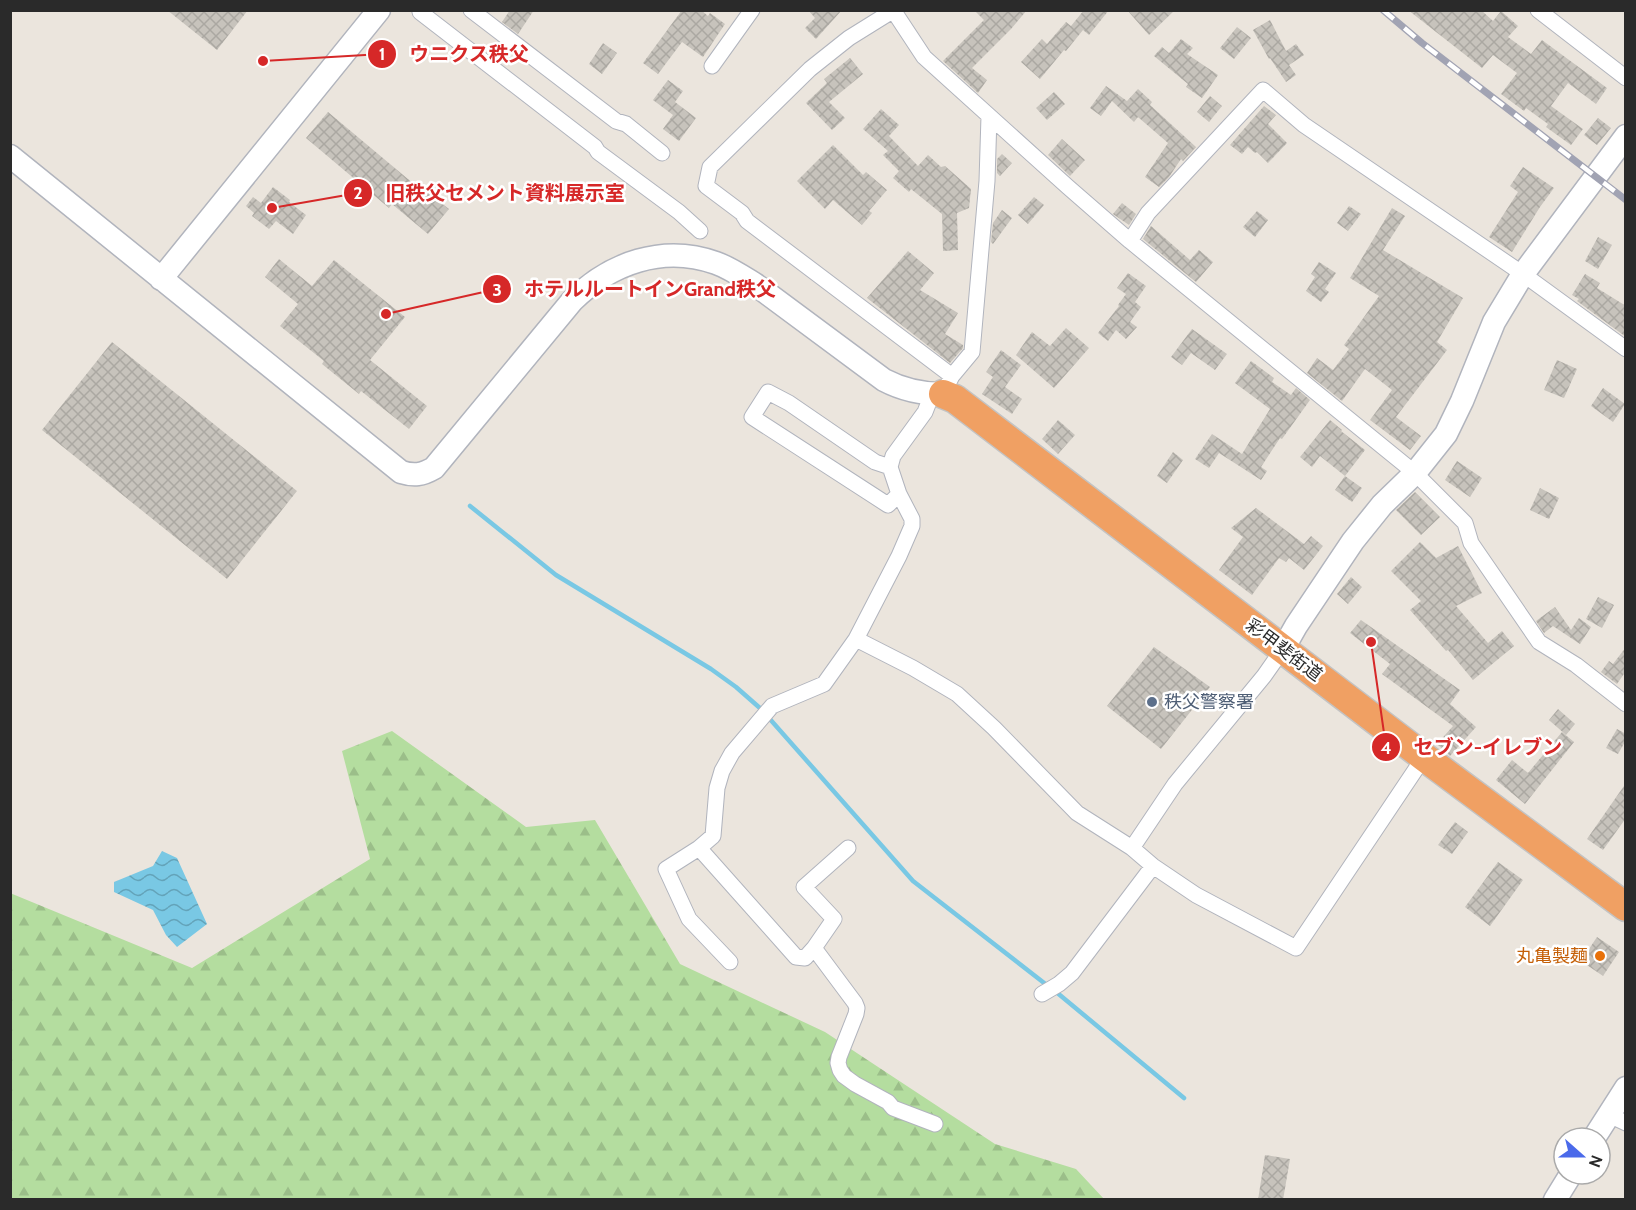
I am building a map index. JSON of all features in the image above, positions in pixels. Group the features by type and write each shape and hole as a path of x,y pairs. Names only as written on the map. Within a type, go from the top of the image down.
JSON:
{"highway":[{"name":"彩甲斐街道","path":"942,388 1424,757 1626,907"}],"street":[{"path":"161,279 379,10"},
{"path":"471,10 616,121 626,124 662,153"},
{"path":"712,66 752,10"},
{"path":"1538,10 1626,78"},
{"path":"942,388 747,221 742,213 706,186 710,167 810,69 849,38 893,11 924,57 1130,241 1415,473 1465,523 1471,543 1539,642 1576,665 1626,704"},
{"path":"420,12 595,147 606,158 679,212 700,231"},
{"path":"1130,241 1148,213 1263,90 1304,125 1523,274 1626,349"},
{"path":"730,962 689,919 666,869 699,848 712,836 717,788 722,771 732,753 772,706 824,684 856,639 912,526 910,513 899,494 890,467 893,456 942,388 972,352 987,181 989,116"},
{"path":"1132,848 1175,784 1264,676 1353,541 1382,505 1415,473 1446,434 1494,322 1523,274 1626,136"},
{"path":"10,156 401,472 411,475 424,474 434,468 587,286 629,264 651,257 674,255 716,263 756,285 884,380 905,389 942,388"},
{"path":"890,467 875,462 789,403 768,392 752,417 888,505 899,494"},
{"path":"856,639 957,694 994,728 1077,813 1132,848 1153,866 1196,895 1296,948 1424,757"},
{"path":"699,848 796,957 805,958 834,919 804,887 848,848"},
{"path":"1042,994 1072,973 1153,866"},
{"path":"814,948 857,1008 839,1057 840,1070 844,1076 888,1102 893,1108 935,1124"},
{"path":"1617,1119 1626,1088"},
{"path":"1555,1200 1564,1186"}],"green space":[{"path":"392,731 526,827 595,820 680,964 825,1032 995,1144 1076,1169 1104,1199 11,1199 10,893 192,968 370,859 342,751"}],"water":[{"path":"162,851 177,858 207,924 177,947 166,935 153,910 114,892 114,882 153,866"}],"building":[{"path":"167,10 248,10 217,50"},
{"path":"510,10 534,10 518,34 502,22"},
{"path":"682,10 701,10 708,16 710,13 725,24 703,57 682,42 658,74 643,63"},
{"path":"808,10 842,10 816,39 805,28 815,18"},
{"path":"974,10 1027,10 972,68 987,80 978,93 943,61 984,20"},
{"path":"1084,10 1109,10 1089,35 1083,30 1040,79 1021,62 1042,39 1047,44 1066,22 1071,26"},
{"path":"1127,10 1175,10 1149,35"},
{"path":"1408,10 1481,10 1493,21 1501,11 1518,26 1508,37 1531,54 1542,40 1607,88 1596,104 1568,83 1551,106 1583,129 1571,145 1546,127 1548,124 1526,108 1524,111 1501,94 1517,73 1493,55 1482,68"},
{"path":"1270,20 1286,51 1296,44 1304,55 1289,65 1296,75 1286,82 1269,59 1253,30"},
{"path":"1237,27 1251,38 1234,59 1220,48"},
{"path":"1181,39 1193,48 1187,54 1218,75 1202,98 1186,87 1188,84 1154,56 1162,47 1169,53"},
{"path":"603,43 617,53 602,74 589,64"},
{"path":"850,58 863,74 829,102 845,118 832,130 806,103 827,83 824,79"},
{"path":"668,80 683,91 675,102 696,118 679,141 663,129 673,115 653,100"},
{"path":"1106,86 1127,101 1138,89 1152,102 1150,105 1196,147 1183,161 1181,159 1159,187 1145,177 1168,143 1138,117 1134,122 1112,101 1101,116 1090,108"},
{"path":"1054,92 1065,104 1047,120 1036,108"},
{"path":"1210,96 1222,106 1209,122 1197,112"},
{"path":"1264,106 1276,115 1268,124 1287,143 1268,163 1248,147 1242,154 1230,145"},
{"path":"881,109 899,125 889,136 918,166 928,155 941,167 945,166 971,189 969,208 957,213 958,250 943,251 942,214 911,189 909,192 893,178 899,171 883,155 888,151 863,129"},
{"path":"328,112 421,190 422,188 449,209 428,234 392,204 389,208 306,138"},
{"path":"1598,118 1611,128 1597,145 1584,135"},
{"path":"1062,139 1085,160 1070,176 1048,155"},
{"path":"833,145 863,175 866,172 887,190 869,211 872,213 862,225 833,200 825,209 797,181"},
{"path":"1002,154 1012,163 1000,176 997,173 997,159"},
{"path":"1523,167 1554,188 1512,252 1489,237 1518,192 1510,186"},
{"path":"273,187 306,215 293,234 276,221 269,229 252,216 254,213 246,206 253,197 261,203"},
{"path":"1034,197 1044,205 1028,224 1018,215"},
{"path":"1122,203 1136,214 1129,225 1113,214"},
{"path":"1349,206 1361,214 1348,231 1337,223"},
{"path":"1392,208 1405,216 1383,250 1463,298 1437,342 1447,350 1396,417 1421,436 1410,450 1370,420 1392,390 1365,369 1342,401 1307,373 1317,358 1333,370 1349,349 1344,345 1379,296 1350,278"},
{"path":"1002,210 1012,218 993,244 991,242 993,223"},
{"path":"1257,211 1268,220 1255,237 1243,227"},
{"path":"1151,226 1190,260 1199,250 1213,262 1196,282 1143,239"},
{"path":"1598,237 1612,245 1598,269 1585,261"},
{"path":"908,251 934,273 920,290 958,313 945,334 963,345 963,348 950,363 867,298"},
{"path":"279,259 312,286 334,260 405,317 370,360 427,406 409,429 361,391 359,394 322,364 324,361 280,326 298,304 265,277"},
{"path":"1319,262 1336,273 1325,289 1329,292 1321,302 1306,291 1315,277 1311,274"},
{"path":"1128,273 1146,286 1135,302 1141,307 1130,322 1137,327 1126,339 1116,330 1108,341 1098,333 1126,294 1117,288"},
{"path":"1585,274 1600,283 1597,288 1626,306 1626,337 1572,295"},
{"path":"1066,328 1089,348 1054,388 1016,355 1032,332 1050,346"},
{"path":"1192,329 1227,354 1215,370 1191,353 1182,365 1171,357"},
{"path":"112,342 297,491 227,579 42,430"},
{"path":"1001,350 1021,365 1005,387 1022,399 1012,414 982,394 993,377 986,372"},
{"path":"1557,360 1577,369 1564,398 1544,390"},
{"path":"1251,361 1274,378 1272,382 1291,395 1296,388 1310,400 1261,467 1267,471 1261,480 1219,453 1209,468 1195,459 1212,434 1242,454 1270,409 1235,383"},
{"path":"1603,388 1625,404 1613,422 1591,406"},
{"path":"1058,420 1075,435 1058,454 1042,439"},
{"path":"1330,420 1365,450 1345,476 1320,456 1312,467 1300,457"},
{"path":"1173,452 1183,460 1167,483 1157,476"},
{"path":"1457,461 1482,478 1470,497 1445,480"},
{"path":"1345,476 1362,488 1352,502 1335,490"},
{"path":"1540,488 1559,498 1549,519 1530,510"},
{"path":"1415,492 1440,517 1421,535 1396,510"},
{"path":"1256,508 1304,544 1311,536 1323,546 1304,570 1289,558 1286,562 1279,558 1252,595 1219,570 1243,537 1231,528"},
{"path":"1420,542 1436,558 1458,546 1482,593 1456,606 1488,643 1502,631 1514,646 1473,680 1410,610 1421,601 1391,571"},
{"path":"1351,577 1362,587 1348,604 1337,594"},
{"path":"1598,597 1614,605 1602,628 1586,619"},
{"path":"1555,607 1571,630 1579,618 1591,627 1580,644 1553,626 1544,633 1536,621"},
{"path":"1361,620 1460,690 1450,704 1476,727 1450,756 1437,744 1453,726 1382,674 1390,664 1350,633"},
{"path":"1154,647 1210,687 1161,749 1107,706"},
{"path":"1626,647 1626,671 1617,684 1601,672 1609,661 1613,664"},
{"path":"1558,709 1575,724 1566,735 1549,720"},
{"path":"1617,729 1626,734 1626,740 1618,754 1606,748"},
{"path":"1562,732 1574,742 1525,804 1496,780 1512,760 1528,773"},
{"path":"1626,783 1626,818 1603,850 1587,839"},
{"path":"1455,822 1468,832 1452,854 1438,845"},
{"path":"1498,862 1523,880 1490,926 1465,907"},
{"name":"丸亀製麺","path":"1597,937 1619,952 1603,976 1581,961"},
{"path":"1265,1155 1290,1159 1283,1200 1258,1200"}],"waterway":[{"path":"470,506 556,575 711,669 736,687 761,709 913,881 1048,986"},
{"path":"1055,991 1184,1098"}],"railway":[{"path":"1383,10 1422,43 1626,200"}],"place":[{"name":"ウニクス秩父","path":"263,61"},
{"name":"旧秩父セメント資料展示室","path":"272,208"},
{"name":"ホテルルートインGrand秩父","path":"386,314"},
{"name":"セブン-イレブン","path":"1371,642"},
{"name":"秩父警察署","path":"1152,702"},
{"name":"丸亀製麺","path":"1600,956"}]}
